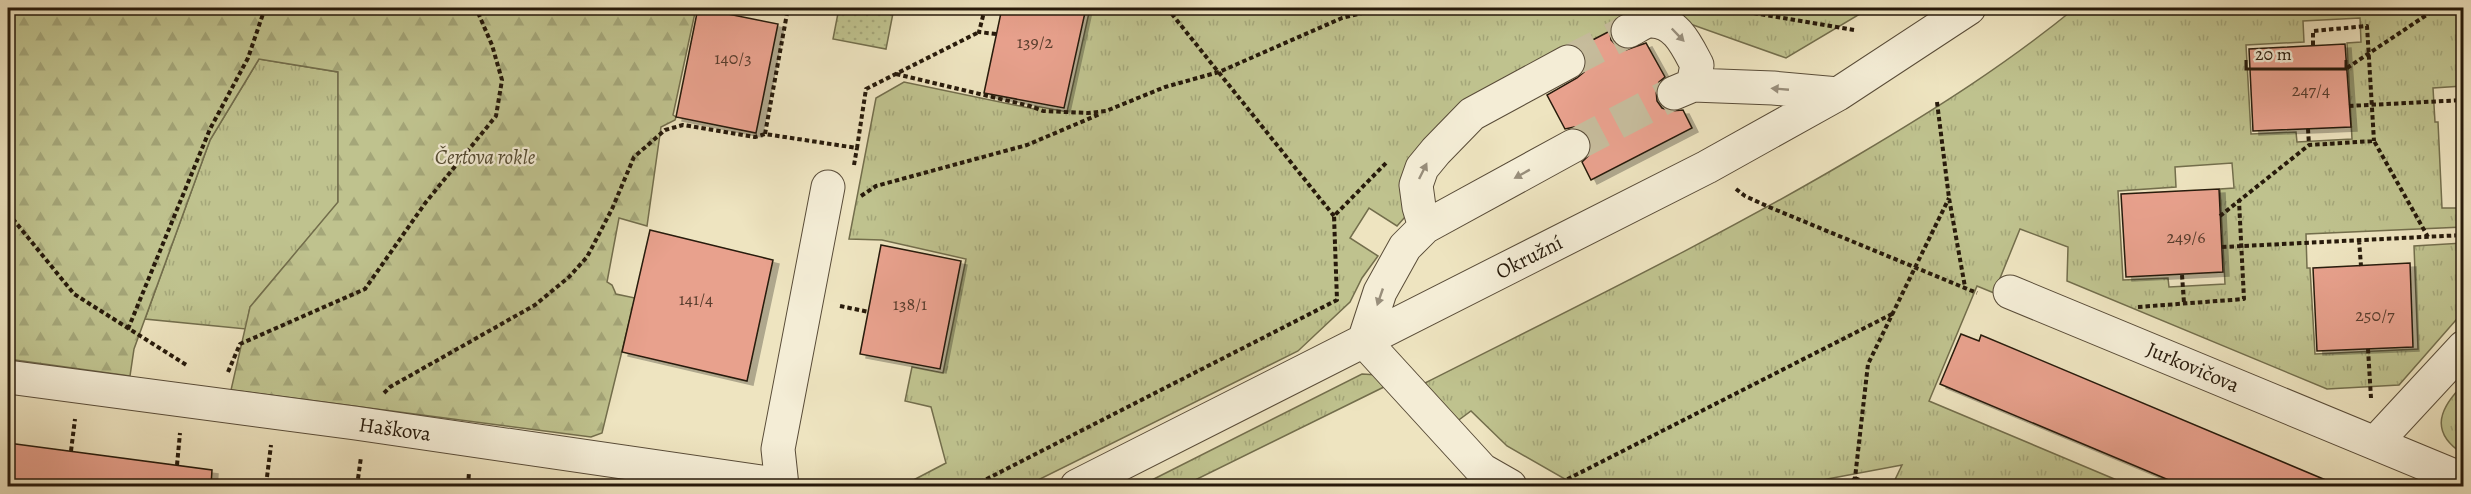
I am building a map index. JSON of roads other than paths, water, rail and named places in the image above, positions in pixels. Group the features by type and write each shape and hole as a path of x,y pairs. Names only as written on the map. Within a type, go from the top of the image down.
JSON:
{"street":[{"name":"Okružní","path":"1077,486 1707,167 1838,94 1969,8"},
{"path":"1628,31 1649,21 1666,24 1682,36 1697,65 1683,89 1773,88 1838,94"},
{"path":"1425,227 1416,185 1422,168 1436,151 1472,114 1568,62"},
{"path":"1510,486 1482,470 1364,341 1380,292 1405,247 1425,227 1574,146"},
{"name":"Haškova","path":"8,377 214,404 358,435 781,486 778,449 843,193"},
{"name":"Jurkovičova","path":"1998,294 2463,480"},
{"path":"2375,443 2463,347"}],"tunnel":[{"path":"1568,62 1628,31"},
{"path":"1573,146 1674,93"}],"park label":[{"name":"Čertova rokle","path":"485,157"}]}
